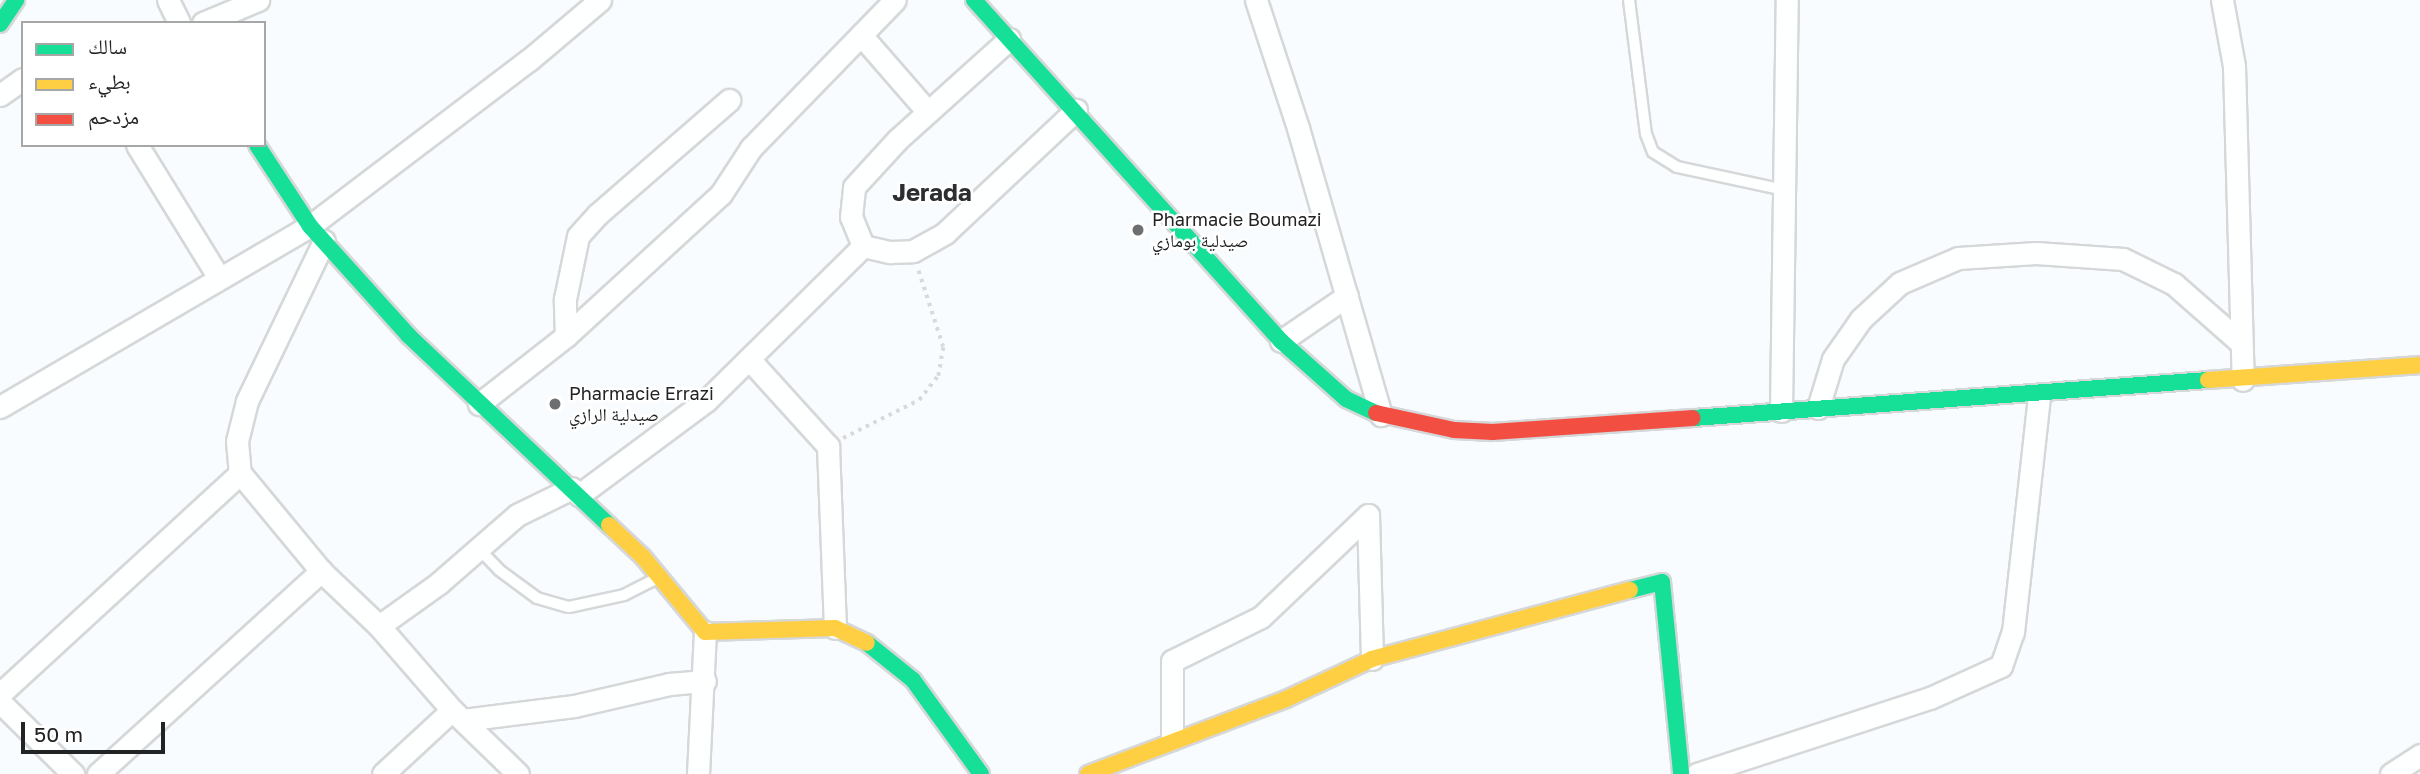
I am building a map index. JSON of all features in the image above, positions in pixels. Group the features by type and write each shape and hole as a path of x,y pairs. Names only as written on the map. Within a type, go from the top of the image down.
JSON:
{"street":[{"path":"0,24 16,0"},
{"path":"169,0 178,21"},
{"path":"208,21 258,0"},
{"path":"0,407 219,278 317,234 600,0"},
{"path":"479,404 566,336 721,194 751,148 895,0"},
{"path":"974,0 1076,110 1281,341 1346,399 1381,415 1454,430 1493,432 2039,395 2420,365"},
{"path":"1256,0 1381,415"},
{"path":"1781,411 1787,0"},
{"path":"2222,0 2234,66 2243,380"},
{"path":"861,35 928,112"},
{"path":"863,246 851,217 854,187 928,112 1009,38"},
{"path":"0,95 21,80"},
{"path":"566,336 565,299 578,236 598,214 729,100"},
{"path":"863,246 890,252 913,251 945,233 1076,110"},
{"path":"138,147 219,278"},
{"path":"258,147 317,234 408,335 479,404 576,491 660,577 705,632 705,681 698,774"},
{"path":"317,234 247,401 237,441 240,473 321,571 379,626 458,715 518,774"},
{"path":"379,626 517,515 576,491 707,400 863,246"},
{"path":"1818,408 1833,359 1861,319 1900,283 1958,258 2036,253 2123,258 2174,284 2241,342"},
{"path":"1281,341 1347,296"},
{"path":"749,359 828,446 835,628"},
{"path":"1697,774 1930,698 2001,666 2013,632 2039,395"},
{"path":"0,694 240,473"},
{"path":"1172,739 1172,661 1261,617 1368,515 1372,659"},
{"path":"99,774 321,571"},
{"path":"1088,774 1172,739 1286,699 1372,659 1662,582 1681,774"},
{"path":"705,632 835,628 860,637 894,659 981,774"},
{"path":"383,774 458,715 574,706 669,684 705,681"},
{"path":"0,702 73,774"},
{"path":"2391,774 2420,755"}],"lane":[{"path":"1629,0 1646,134 1653,152 1677,167 1784,190"},
{"path":"478,548 499,570 537,598 569,607 624,595 660,577"}],"path":[{"path":"828,446 919,400 938,376 943,347 913,251"}],"traffic: fast":[{"path":"0,24 16,0"},
{"path":"974,0 1281,341 1346,399 1376,413"},
{"path":"258,147 310,226 408,335 609,525"},
{"path":"1693,418 2208,380"},
{"path":"1630,590 1662,582 1681,774"},
{"path":"867,643 913,680 981,774"}],"traffic: slow":[{"path":"2208,380 2420,365"},
{"path":"609,525 643,557 705,632 835,628 867,643"},
{"path":"1088,774 1286,699 1372,659 1630,590"}],"traffic: jam":[{"path":"1376,413 1454,430 1493,432 1693,418"}],"place":[{"name":"Pharmacie Boumazi صيدلية بومازي","path":"1138,230"},
{"name":"Pharmacie Errazi صيدلية الرازي","path":"555,404"}],"district":[{"name":"Jerada","path":"932,192"}]}
